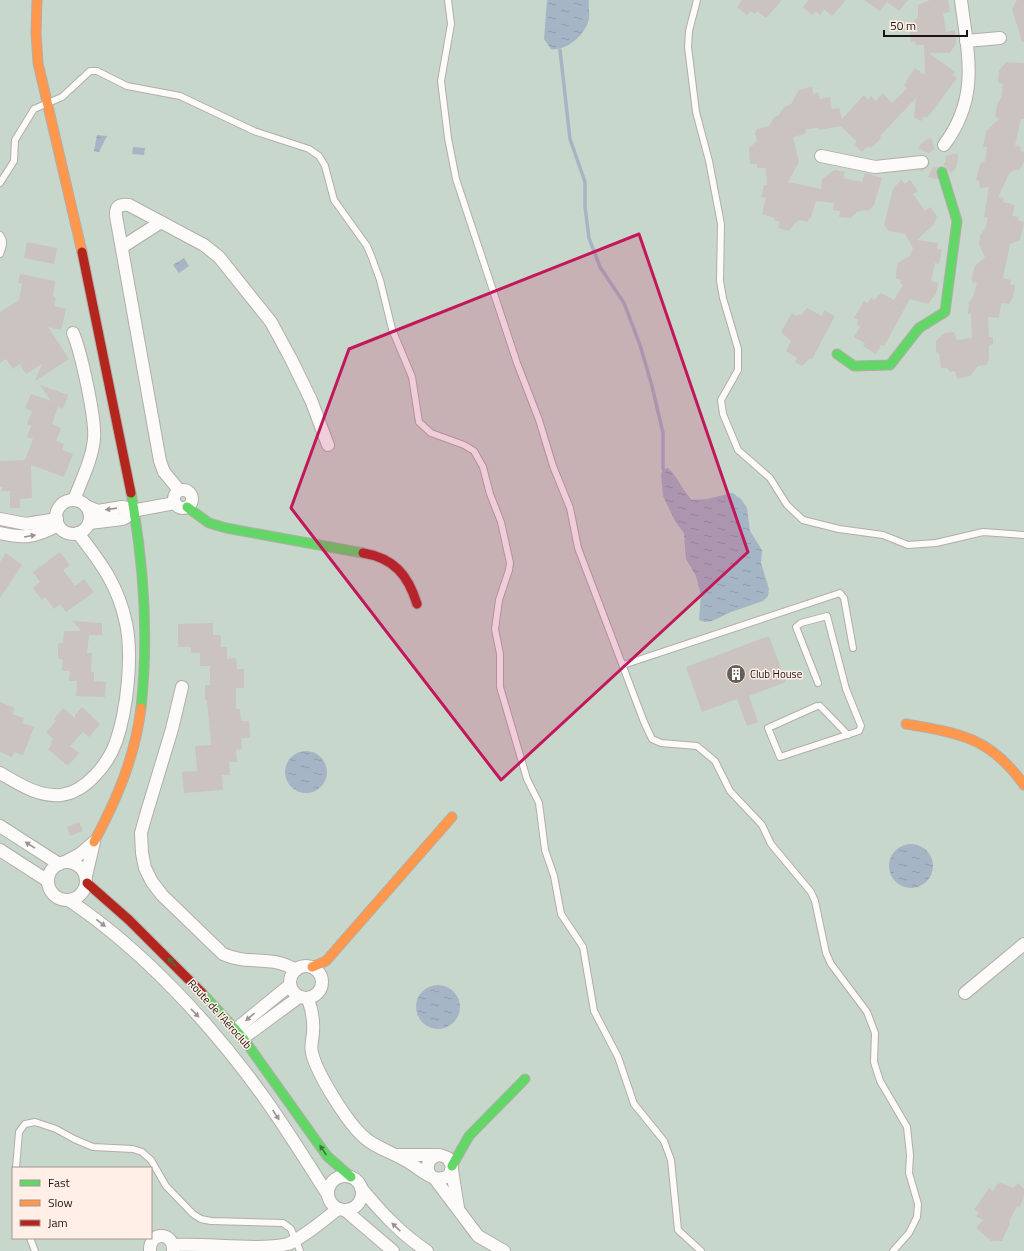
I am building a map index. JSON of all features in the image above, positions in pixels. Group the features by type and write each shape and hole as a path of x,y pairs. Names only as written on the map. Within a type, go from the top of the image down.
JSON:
{"street":[{"path":"38,0 36,33 38,63 88,277 123,444 135,511 143,579 146,625 143,692 136,739 127,773 115,803 94,842 86,880 81,895 70,901 57,898 52,893 48,881 51,871 62,863 80,854 94,842"},
{"path":"944,145 958,125 966,102 970,76 961,0"},
{"path":"966,41 1000,38"},
{"path":"821,156 875,167 922,162"},
{"path":"836,354 854,366 890,365 919,328 945,312 957,221 942,172"},
{"path":"179,490 164,472 160,461 115,211 118,206 122,204 129,205 204,245 219,257 271,322 298,372 328,445"},
{"path":"122,247 161,222"},
{"path":"73,333 79,346 93,422 94,438 89,458 74,500"},
{"path":"179,490 175,495 175,503 179,507 188,507 209,523 226,528 370,554 386,560 401,571 412,586 417,604"},
{"path":"179,490 187,490 191,494 192,500 188,507"},
{"path":"86,506 90,514 87,528 78,534 68,534 57,522 57,513 63,504 74,500 98,511 122,507 135,511"},
{"path":"89,523 123,519 135,511 175,503"},
{"path":"0,519 26,524 57,522"},
{"path":"0,533 18,537 31,537 57,522"},
{"path":"0,773 31,790 48,795 62,795 75,791 88,782 100,769 116,744 123,716 126,691 129,651 126,624 114,584 78,534"},
{"path":"182,687 172,729 141,833 145,868 152,882 162,895 223,954 234,959 272,960 286,964 296,970"},
{"path":"906,724 962,734 982,744 1003,758 1018,774 1024,785"},
{"path":"312,967 326,961 452,817"},
{"path":"0,826 62,863 76,864 80,867 86,880"},
{"path":"0,850 48,881"},
{"name":"Route de l’Aéroclub","path":"86,880 168,958 240,1034 326,1156 351,1177"},
{"name":"Route de l’Aéroclub","path":"70,901 117,936 161,978 218,1038 264,1097 335,1204 393,1251"},
{"path":"965,993 1024,944"},
{"path":"240,1034 304,998 320,991 326,961"},
{"path":"322,977 316,969 303,966 296,970 291,976 290,985 294,994 304,998 313,1014 311,1050 315,1063 343,1111 364,1138 374,1145 399,1155 433,1177 443,1179 450,1174 469,1136"},
{"path":"240,1034 290,985"},
{"path":"504,1251 478,1236 427,1169 432,1157 438,1155 469,1136 525,1079"},
{"path":"399,1155 438,1155 448,1158 452,1168 459,1211"},
{"path":"361,1188 361,1198 359,1203 350,1210 335,1204 329,1190 335,1180 345,1176 351,1177 359,1183 361,1188 382,1214 410,1240 427,1251"},
{"path":"149,1244 153,1239 159,1236 165,1236 170,1240 173,1248 189,1244 263,1249 298,1246 321,1222 335,1204"}],"lane":[{"path":"448,0 451,24 441,81 448,138 456,179 517,363 539,420 553,466 570,508 578,548 644,722 652,739 661,743 697,746 715,761 730,791 762,825 771,844 804,881 815,901 826,954 831,964 867,1012 875,1033 874,1062 880,1081 907,1127 910,1155 909,1173 918,1204 917,1217 912,1228 893,1251"},
{"path":"697,0 689,31 688,47 696,112 709,161 722,224 720,281 738,349 738,370 721,400 723,414 738,450 770,478 787,505 803,520 839,529 883,535 908,545 936,543 983,532 1024,535"},
{"path":"0,183 14,161 15,140 34,109 47,102 62,97 90,71 97,70 127,86 180,96 254,131 309,149 319,156 325,166 334,200 367,246 375,265 392,328 412,377 419,422 431,433 464,445 474,451 483,466 490,494 501,522 510,563 499,600 495,629 500,659 500,687 527,779 538,803 546,850 554,876 561,914 583,947 594,1011 618,1057 634,1104 664,1140 671,1160 678,1230 686,1240 701,1251"},
{"path":"0,235 3,239 3,247 0,254"},
{"path":"623,665 840,593 844,598 854,648"},
{"path":"818,683 796,627 801,623 827,616 846,689 861,726 858,731 780,757 768,728 819,706 848,734"},
{"path":"16,1167 16,1152 21,1127 30,1122 46,1125 56,1129 86,1145 133,1149 146,1154 166,1186 193,1214 201,1219 211,1221 283,1222 291,1228 298,1246"},
{"path":"30,1239 35,1251"}],"highlighted area":[{"path":"639,234 748,552 501,780 291,508 349,349"}],"shaded area":[{"path":"0,0 1024,0 1024,1251 0,1251"}],"water":[{"path":"547,0 589,0 589,19 587,25 584,31 569,45 557,49 551,49 544,39"},
{"path":"97,135 107,136 99,152 94,151"},
{"path":"133,147 145,148 144,155 132,154"},
{"path":"184,258 189,266 179,273 173,265"},
{"path":"668,468 675,475 685,492 692,500 707,499 732,493 741,499 747,508 750,531 762,550 761,563 769,589 768,596 763,601 731,612 712,621 705,622 699,620 701,595 696,576 686,559 684,533 675,521 663,496 661,474 663,469"},
{"path":"302,751 310,751 318,754 324,760 327,772 324,784 318,790 310,793 302,793 294,790 288,784 285,776 285,768 288,760 294,754"},
{"path":"911,844 923,848 929,854 933,866 929,878 923,884 911,888 899,884 893,878 889,866 893,854 899,848"},
{"path":"438,985 450,989 456,995 460,1007 456,1019 450,1025 438,1029 426,1025 420,1019 416,1007 420,995 426,989"}],"building":[{"path":"742,0 782,0 766,18 757,11 755,14 751,11 747,15 737,7"},
{"path":"809,0 846,0 832,16 824,9 820,15 816,11 812,15 803,7"},
{"path":"864,0 908,0 899,11 887,2 880,11"},
{"path":"930,0 948,0 950,12 943,13 946,32 955,30 956,43 950,53 929,53 955,72 953,75 957,78 927,118 924,116 921,121 914,117 916,98 880,136 881,138 871,148 868,146 862,152 855,145 856,141 841,126 819,130 818,128 806,129 805,134 793,137 799,162 788,182 821,189 822,179 834,170 845,172 843,178 862,182 865,173 882,178 874,205 868,211 864,210 857,212 851,218 839,217 840,211 833,210 834,203 816,201 811,217 807,222 800,220 795,223 789,231 778,228 780,222 774,220 775,218 762,214 766,198 761,197 764,185 767,185 766,168 757,168 757,164 750,164 749,148 757,141 755,133 757,129 769,126 775,116 778,116 784,107 791,104 799,90 812,87 813,94 818,92 820,99 830,97 832,109 839,108 842,119 864,95 868,100 871,96 876,101 883,93 892,103 907,88 904,85 915,68 925,75 924,45 916,45 915,41 911,42 909,26 918,17 918,5"},
{"path":"1017,0 1024,0 1024,42 1022,42 1012,9"},
{"path":"1006,62 1024,63 1024,119 1021,119 1015,145 1021,147 1020,151 1024,152 1024,162 1019,170 1014,170 1009,174 998,197 1004,198 1003,202 1015,205 1012,216 1019,217 1018,220 1024,222 1020,240 1010,244 1003,278 1011,280 1010,284 1015,285 1013,297 1009,304 1001,303 999,318 988,317 989,337 993,337 993,344 989,346 989,358 986,365 978,366 970,376 957,379 955,371 950,372 947,368 941,368 939,353 936,352 936,341 944,333 954,332 957,340 972,338 971,314 968,314 969,302 973,297 977,283 972,282 975,266 985,257 979,245 980,235 985,229 988,218 984,217 989,187 980,188 979,181 976,180 980,164 985,161 987,147 983,147 986,131 999,119 995,116 998,102 1001,98 1003,84 998,83 999,71"},
{"path":"901,180 905,184 910,180 918,191 913,194 925,211 930,207 937,216 934,224 917,240 938,243 937,249 942,250 939,264 935,263 931,281 938,283 936,294 928,304 910,299 884,346 881,345 876,354 863,346 865,343 854,337 860,327 856,324 859,320 854,318 864,301 868,303 871,298 874,300 881,293 894,300 903,285 900,283 901,280 896,279 897,265 902,260 910,256 913,248 905,234 889,231 884,225 893,189"},
{"path":"27,242 57,248 54,264 24,258"},
{"path":"20,274 55,281 53,296 56,298 54,306 66,309 61,330 48,327 69,359 35,381 42,364 26,374 20,364 13,369 6,359 0,363 0,312 19,300 22,284 18,283"},
{"path":"807,308 822,316 824,310 835,316 812,359 810,358 802,366 795,362 797,358 786,351 791,341 781,332 792,313 796,316 799,314 801,315"},
{"path":"40,385 68,395 63,409 58,407 52,424 61,428 56,441 64,444 62,450 73,454 64,477 31,465 32,498 20,499 20,508 10,508 10,491 2,491 2,487 0,487 0,461 25,460 33,439 27,437 31,426 27,424 32,411 25,408 31,394 51,401"},
{"path":"60,552 70,565 63,570 75,586 84,579 94,592 66,612 60,604 54,609 45,597 42,600 33,588 40,582 33,572"},
{"path":"6,553 22,565 0,598 0,562"},
{"path":"73,621 102,623 102,635 89,635 87,653 92,653 91,672 94,672 94,681 106,682 105,697 76,696 77,681 69,681 70,671 62,671 63,660 58,658 58,643 63,643 64,631 81,631"},
{"path":"213,623 213,635 221,635 221,647 227,647 227,659 236,658 237,669 244,669 244,688 236,688 236,709 240,709 241,721 249,721 250,738 241,738 242,749 236,750 237,762 229,762 230,775 222,775 223,790 184,793 182,772 197,771 195,746 211,745 207,700 205,700 205,685 210,685 210,666 200,666 200,653 191,653 191,647 178,647 178,624"},
{"name":"Club House","path":"769,636 786,682 749,696 758,722 747,726 737,699 702,712 686,667"},
{"path":"0,702 15,708 12,714 24,718 22,723 34,727 23,755 14,752 12,757 0,752"},
{"path":"82,707 100,724 89,737 83,732 70,746 79,753 68,766 48,749 52,744 51,742 53,739 46,732 56,721 54,719 63,708 75,718 75,715"},
{"path":"79,822 83,831 70,836 67,827"},
{"path":"1001,1183 1013,1188 1018,1183 1024,1189 1024,1195 1020,1207 1017,1206 1009,1222 1010,1223 1002,1241 991,1241 976,1228 983,1220 976,1216 979,1212 974,1210 989,1188 993,1191 997,1184"}],"waterway":[{"path":"560,50 570,139 585,182 585,207 589,238 600,267 624,303 640,345 652,386 663,433 663,469"}],"tunnel":[{"path":"937,143 948,147 952,158 948,169 937,173 926,169 922,158 926,147 937,143"}],"traffic: fast":[{"path":"837,354 854,366 890,365 919,328 945,312 957,221 942,172"},
{"path":"131,493 139,547 144,600 145,654 141,708"},
{"path":"187,507 209,523 226,528 363,553"},
{"path":"202,993 243,1038 327,1156 351,1177"},
{"path":"452,1166 469,1136 525,1079"}],"traffic: slow":[{"path":"37,0 36,33 38,63 82,252"},
{"path":"94,842 110,810 130,761 141,708"},
{"path":"906,724 943,731 973,740 986,747 999,757 1012,769 1024,785"},
{"path":"312,967 326,961 452,817"}],"traffic: jam":[{"path":"82,252 131,493"},
{"path":"363,553 374,555 383,559 398,570 409,584 417,604"},
{"path":"87,883 129,920 202,993"}],"place":[{"name":"Club House","path":"736,674"}]}
